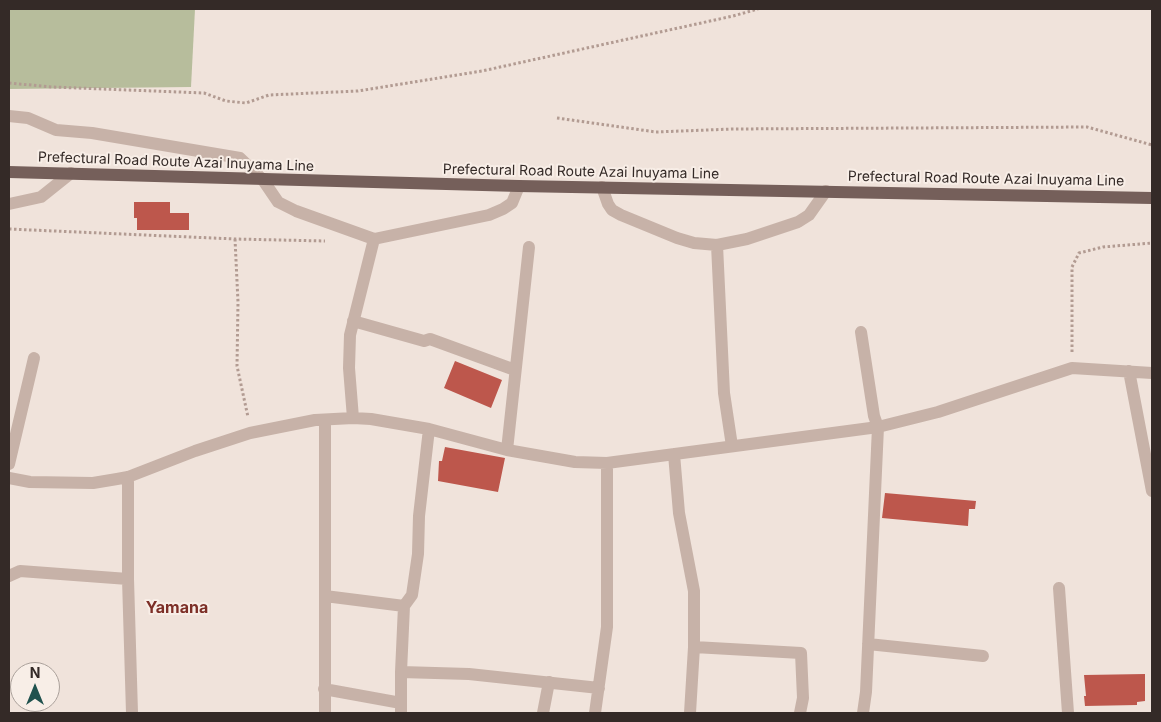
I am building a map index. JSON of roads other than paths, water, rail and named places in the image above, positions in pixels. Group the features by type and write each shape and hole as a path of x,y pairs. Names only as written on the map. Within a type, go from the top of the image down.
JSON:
{"main road":[{"name":"Prefectural Road Route Azai Inuyama Line","path":"9,172 519,186 1152,198"}],"street":[{"path":"9,116 28,118 56,130 92,133 240,158 263,180 278,202 296,211 374,239 490,215 512,203 519,186"},
{"path":"9,204 40,197 71,173"},
{"path":"602,187 612,210 621,215 677,238 694,243 717,245 747,239 798,222 808,215 826,191"},
{"path":"353,418 349,368 350,335 374,239"},
{"path":"717,245 724,393 732,446"},
{"path":"507,450 529,246"},
{"path":"353,321 424,341 430,339 515,370"},
{"path":"861,332 874,416 878,427 866,692 863,713"},
{"path":"9,464 34,358"},
{"path":"9,478 30,482 93,482 128,477 195,451 250,433 315,420 353,418 371,419 430,429 507,450 575,462 606,463 878,427 938,412 1072,368 1152,373"},
{"path":"1129,371 1152,492"},
{"path":"324,420 325,713"},
{"path":"324,689 401,708 404,606 412,595 418,554 419,516 430,429"},
{"path":"674,454 679,513 694,591 694,647 690,713"},
{"path":"595,713 607,627 606,463"},
{"path":"128,477 128,579 132,713"},
{"path":"9,576 20,571 128,579"},
{"path":"1059,588 1068,713"},
{"path":"325,596 404,606"},
{"path":"868,644 983,656"},
{"path":"694,647 801,653 803,698 800,713"},
{"path":"401,672 469,674 599,688"},
{"path":"543,713 549,682"}],"district":[{"name":"Yamana","path":"177,608"}]}
